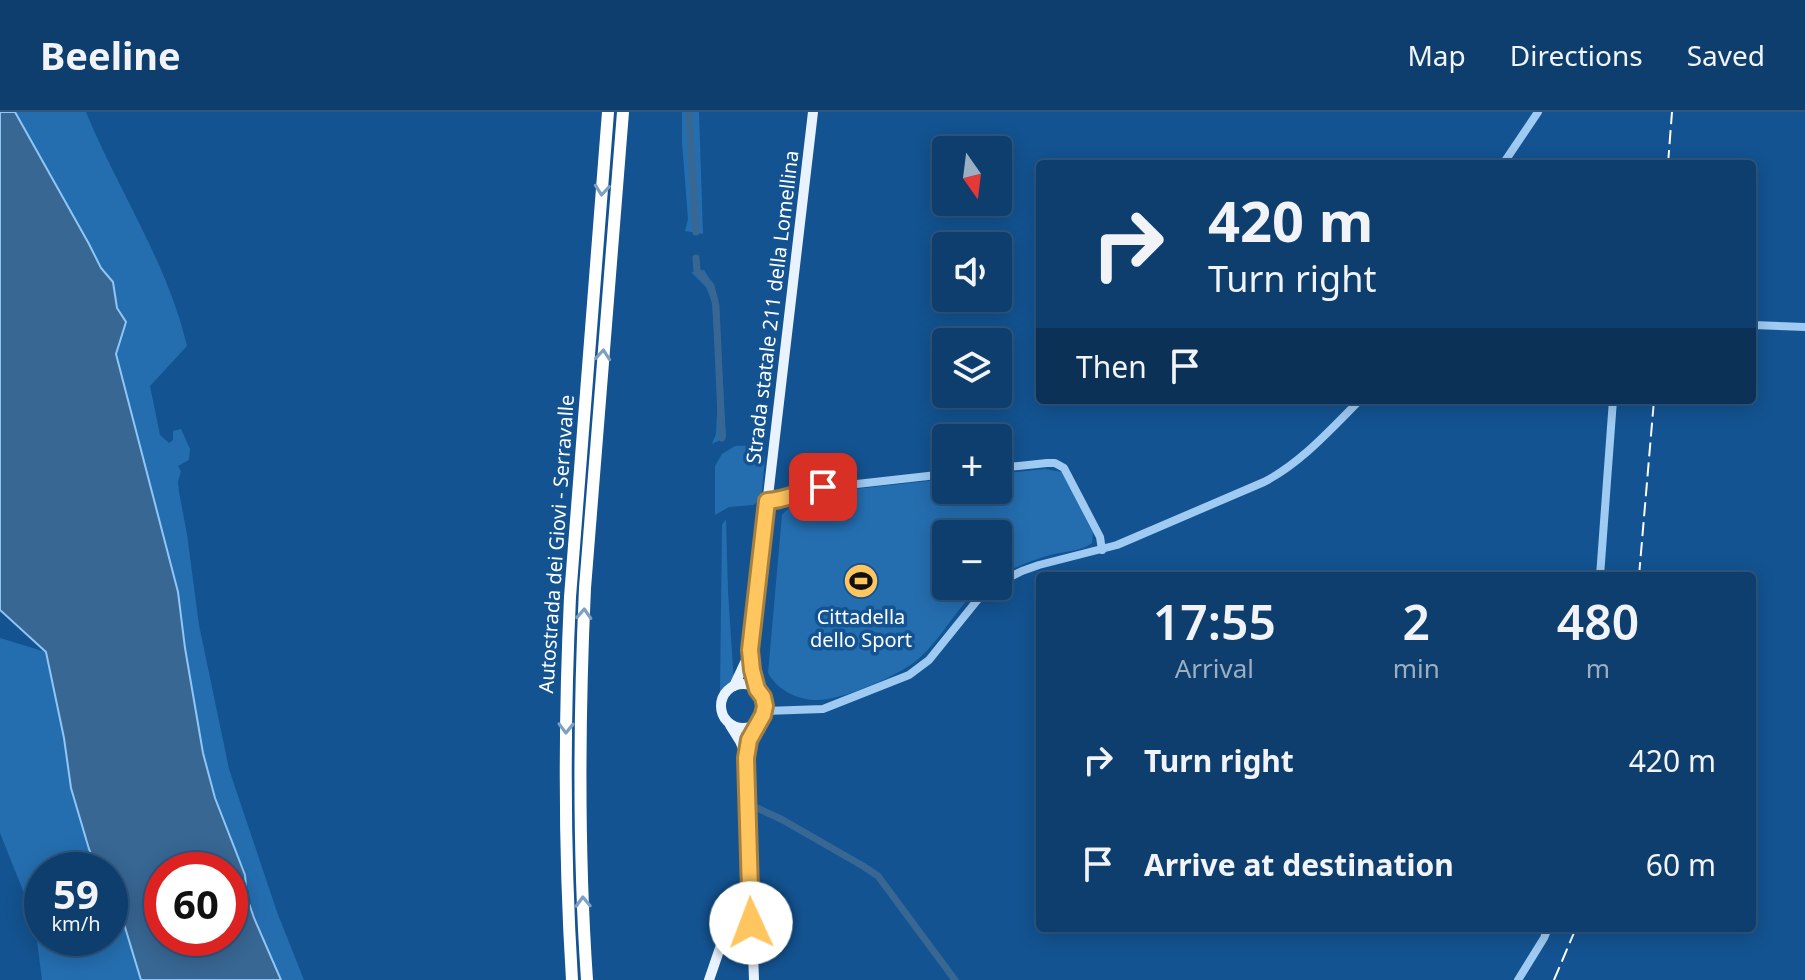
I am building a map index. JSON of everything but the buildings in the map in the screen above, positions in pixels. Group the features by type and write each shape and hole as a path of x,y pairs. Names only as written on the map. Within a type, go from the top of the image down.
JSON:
{"highway":[{"name":"Autostrada dei Giovi - Serravalle","path":"572,980 566,812 570,597 608,112"},
{"name":"Autostrada dei Giovi - Serravalle","path":"587,980 580,800 582,648 623,112"}],"main road":[{"name":"Strada statale 211 della Lomellina","path":"746,758 740,741 722,714 721,704 723,695 734,686 745,667 750,650 813,112"},
{"name":"Strada statale 211 della Lomellina","path":"750,650 757,689 765,701 765,711 749,740 746,758 754,980"},
{"path":"734,686 748,685 757,689"},
{"path":"730,725 742,729 758,723"},
{"path":"709,980 736,901 750,876"}],"street":[{"path":"1506,160 1538,112"},
{"path":"1756,325 1805,327"},
{"path":"1012,576 1039,565 1102,550 1281,474 1356,404"},
{"path":"1600,572 1613,404"},
{"path":"1012,467 1055,463 1064,468 1100,537 1102,550"},
{"path":"767,501 789,498 812,489 932,476"},
{"path":"765,711 823,709 909,675 929,660 977,600"},
{"path":"1518,980 1546,932"}],"shaded area":[{"path":"0,112 15,112 101,268 113,282 117,308 126,322 116,354 178,592 203,753 215,798 236,852 144,852 144,956 248,956 248,900 281,980 141,980 128,937 128,852 90,852 89,849 71,788 46,652 0,610"},
{"path":"15,112 86,112 155,256 179,316 187,346 150,386 160,435 169,443 173,440 173,431 181,429 190,449 189,460 178,466 181,471 179,492 199,625 229,769 277,912 304,980 281,980 254,918 248,889 248,852 236,852 215,798 203,753 178,592 116,354 126,322 117,308 113,282 101,268"},
{"path":"682,112 699,112 703,234 685,231 688,219"},
{"path":"704,270 718,299 726,437 712,444 716,434 718,396 712,301 706,287 691,272"},
{"path":"735,446 752,447 765,457 761,500 753,505 729,507 715,515 715,466 722,454"},
{"name":"Cittadella dello Sport","path":"1045,469 1062,472 1093,533 1092,543 1012,569 1012,520 932,520 932,600 967,600 917,660 867,687 825,700 793,695 772,679 768,673 782,515 794,502 810,494 932,481 932,504 1012,504 1012,473"},
{"path":"726,519 734,683 720,692 722,525"},
{"path":"0,638 46,652 71,788 90,852 24,852 24,893 0,833"},
{"path":"128,937 141,980 42,980 39,956 128,956"}],"waterway":[{"path":"689,112 696,232"},
{"path":"696,258 697,271 711,286 716,306 722,438"},
{"path":"757,808 878,876 955,980"}],"railway":[{"path":"1668,160 1672,112"},
{"path":"1639,572 1654,404"},
{"path":"1554,980 1574,932"}],"place":[{"name":"Cittadella dello Sport","path":"861,581"}],"route":[{"path":"751,923 746,758 749,740 765,711 765,701 757,689 750,650 767,501 778,501 823,487"}]}
